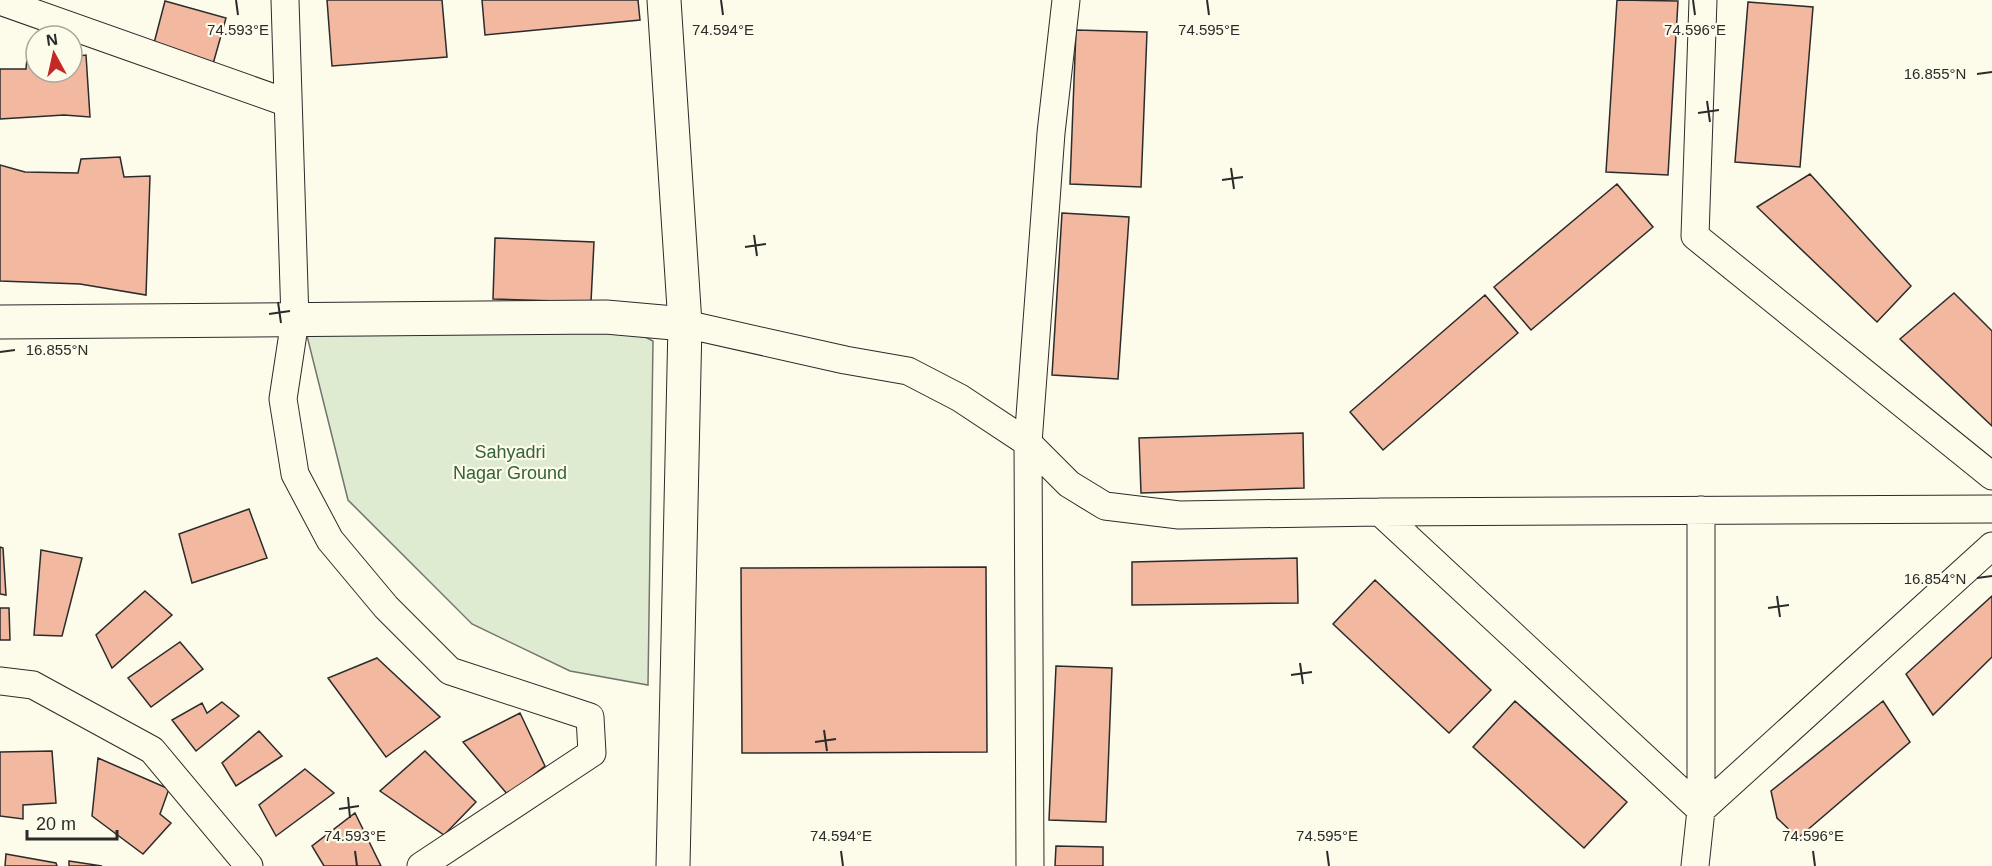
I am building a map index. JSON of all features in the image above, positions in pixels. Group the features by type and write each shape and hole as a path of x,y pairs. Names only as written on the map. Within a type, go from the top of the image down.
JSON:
{"main road":[{"path":"0,322 606,317 685,324 664,0"},
{"path":"673,866 684,379"}],"street":[{"path":"285,0 295,320 283,399 295,474 330,540 386,607 450,671 590,717 592,753 421,866"},
{"path":"1030,866 1028,443 1051,133 1066,0"},
{"path":"1703,0 1695,236 1992,476"},
{"path":"0,1 288,103"},
{"path":"684,379 685,324 845,360 908,371 960,398 1028,443 1069,484 1105,506 1179,515 1992,509"},
{"path":"1695,866 1701,810 1701,510"},
{"path":"1380,512 1701,810"},
{"path":"1701,810 1992,546"},
{"path":"0,681 33,685 152,750 249,866"}],"green space":[{"name":"Sahyadri Nagar Ground","path":"606,317 653,341 648,685 570,671 472,624 348,500 306,332"}],"building":[{"path":"327,0 442,0 447,57 332,66"},
{"path":"482,0 638,0 640,20 485,35"},
{"path":"1617,0 1678,1 1668,175 1606,172"},
{"path":"165,1 226,18 213,64 153,47"},
{"path":"1748,2 1813,7 1800,167 1735,162"},
{"path":"1076,30 1147,32 1141,187 1070,184"},
{"path":"84,55 86,55 90,117 64,115 0,119 0,69 24,69 24,84 84,84"},
{"path":"120,157 124,177 150,176 146,295 80,284 0,281 0,165 25,172 78,173 81,159"},
{"path":"1810,174 1911,286 1877,322 1757,207"},
{"path":"1617,184 1653,227 1531,330 1494,287"},
{"path":"1062,213 1129,217 1118,379 1052,375"},
{"path":"495,238 594,242 591,302 493,299"},
{"path":"1954,293 1992,331 1992,426 1900,339"},
{"path":"1485,295 1518,333 1383,450 1350,412"},
{"path":"1303,433 1304,488 1141,493 1139,438"},
{"path":"249,509 267,558 192,583 179,534"},
{"path":"0,547 3,548 6,595 0,594"},
{"path":"41,550 82,558 62,636 34,635"},
{"path":"1297,558 1298,603 1132,605 1132,562"},
{"path":"986,567 987,752 742,753 741,568"},
{"path":"1375,580 1491,690 1449,733 1333,624"},
{"path":"145,591 172,615 112,668 96,635"},
{"path":"1992,596 1992,657 1933,715 1906,674"},
{"path":"0,608 9,608 10,640 0,640"},
{"path":"180,642 203,669 151,707 128,678"},
{"path":"377,658 440,717 386,757 328,678"},
{"path":"1056,666 1112,668 1106,822 1049,820"},
{"path":"1515,701 1627,802 1584,848 1473,747"},
{"path":"1883,701 1910,742 1798,838 1777,818 1771,791"},
{"path":"222,702 239,716 196,751 172,720 202,703 207,713"},
{"path":"520,713 545,766 508,795 463,742"},
{"path":"259,731 282,756 236,786 222,763"},
{"path":"52,751 56,803 23,805 23,819 0,816 0,752"},
{"path":"425,751 476,802 444,835 380,791"},
{"path":"98,758 169,789 160,814 171,823 143,854 92,816"},
{"path":"305,769 334,793 276,836 259,805"},
{"path":"355,813 381,866 324,866 312,846"},
{"path":"1056,846 1103,847 1103,866 1055,866"},
{"path":"6,854 56,863 57,866 5,866"},
{"path":"69,861 102,866 69,866"}]}
